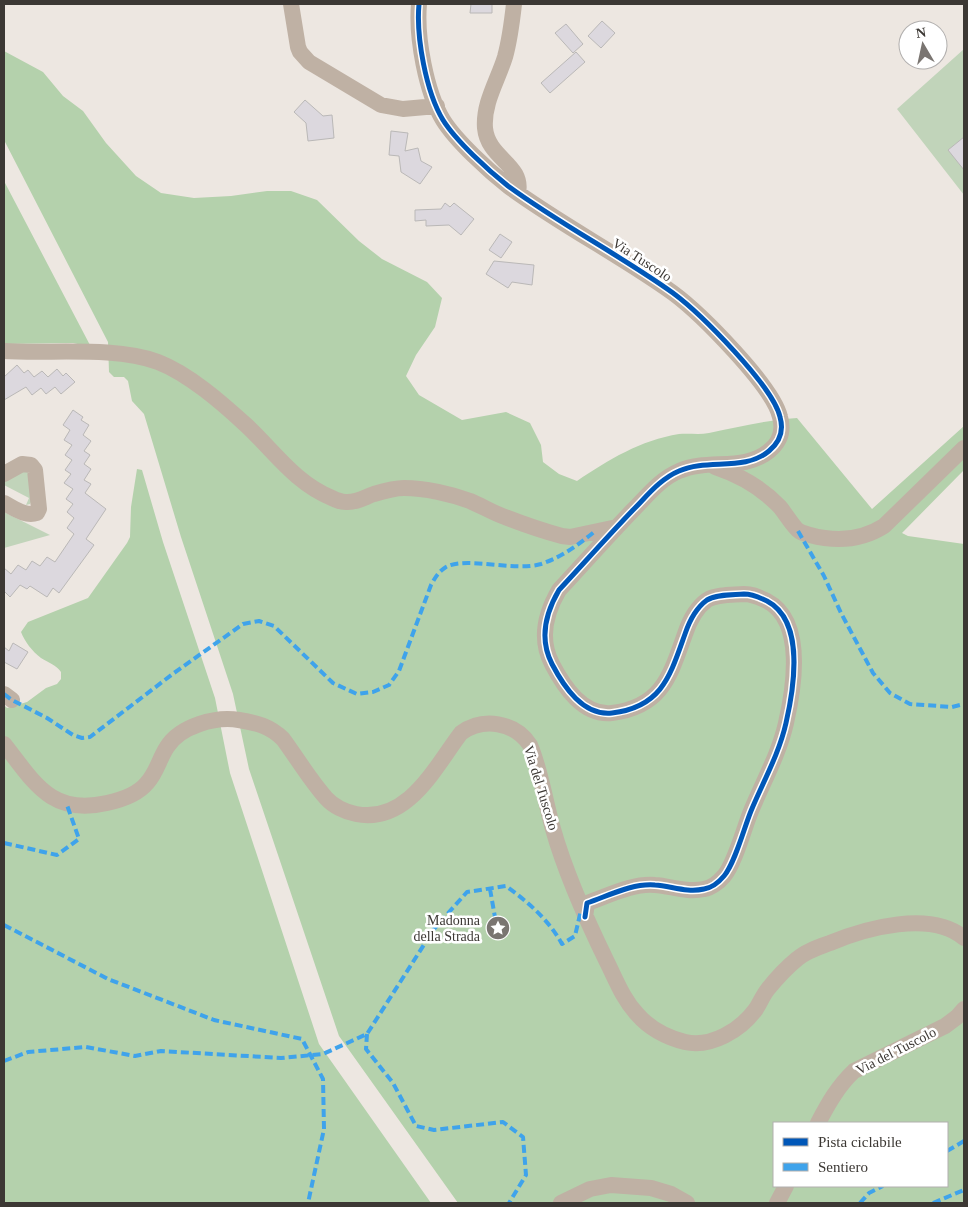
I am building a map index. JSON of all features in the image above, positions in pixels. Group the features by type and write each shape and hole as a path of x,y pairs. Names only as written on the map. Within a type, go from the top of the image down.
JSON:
{"street":[{"path":"291,4 298,47 309,62 381,105 403,109 437,106"},
{"name":"Via Tuscolo","path":"418,4 419,36 423,62 437,106 444,120 454,133 490,170 518,194 680,298 708,324 754,374 772,398 780,414 782,430 777,442 759,458 744,462 706,464 691,467 666,478 617,527 559,590 552,602 546,622 544,642 547,655 570,692 585,707 605,714 634,709 647,702 659,691 668,678 691,619 708,600 727,595 753,594 774,605 788,624 794,651 793,696 783,738 724,876 715,884 705,889 692,891 654,885 636,886 622,891"},
{"path":"514,4 509,44 492,91 485,123 486,134 492,149 517,176 519,184 518,194"},
{"path":"4,351 114,354 144,358 165,365 188,378 228,409 300,481 342,502 354,501 387,490 402,488 418,489 469,501 505,518 562,536 570,537 617,527"},
{"path":"691,467 713,467 728,471 743,479 762,491 778,505 798,531 821,538 846,540 874,532 884,526 964,448"},
{"path":"4,474 22,464 31,466 34,470 39,510 32,515 4,504"},
{"name":"Via del Tuscolo","path":"4,744 34,781 48,794 57,801 67,805 82,807 116,802 146,785 156,771 161,756 169,744 190,728 226,718 260,724 274,731 283,739 326,799 344,810 364,815 380,814 393,809 416,792 430,779 461,733 467,728 484,724 504,725 519,732 530,745 553,830 574,890 585,917 628,1003 652,1028 665,1037 698,1044 714,1040 745,1022 766,991 798,958 809,951 849,935 877,928 916,924 946,928 956,931 964,938"},
{"path":"574,890 598,895 622,891"},
{"path":"585,917 587,902 622,891"},
{"path":"598,943 596,926 598,906 622,891"},
{"name":"Via del Tuscolo","path":"819,1122 844,1080 854,1071 945,1026 964,1009"},
{"path":"561,1203 590,1189 611,1185 651,1188 671,1194 687,1203"},
{"path":"777,1203 785,1187"}],"green space":[{"path":"964,49 964,195 897,109 941,70 948,70 948,63"},
{"path":"4,51 43,72 63,96 83,111 106,143 136,176 161,193 194,198 231,196 267,191 291,191 317,200 359,241 382,259 427,282 442,298 435,327 416,355 406,376 419,395 462,420 506,412 530,423 541,445 543,462 559,474 577,481 625,452 665,437 679,434 705,434 764,422 797,418 872,509 964,426 964,470 902,533 908,536 964,544 964,1203 458,1203 339,1036 249,769 233,694 181,537 144,414 132,401 128,381 124,377 114,377 109,372 108,342 4,140"},
{"path":"4,181 91,347 73,343 4,344"},
{"path":"28,469 32,500 30,504 26,505 29,498 4,485 4,478"},
{"path":"137,469 142,470 163,542 215,698 230,773 319,1044 431,1203 4,1203 4,705 7,708 27,702 46,688 57,684 61,679 61,672 35,652 21,632 28,622 88,598 130,537 131,507"},
{"path":"4,512 50,535 4,548"}],"building":[{"path":"471,4 492,4 492,13 470,13"},
{"path":"602,21 615,33 601,48 588,36"},
{"path":"566,24 583,44 573,53 555,33"},
{"path":"576,52 585,62 550,93 541,83"},
{"path":"305,100 323,116 332,115 334,138 308,141 306,123 294,112"},
{"path":"391,131 408,133 405,151 418,148 421,161 432,167 420,184 401,172 399,156 389,155"},
{"path":"964,137 964,170 948,150"},
{"path":"445,203 450,207 454,203 474,219 461,235 449,225 426,226 426,220 415,221 415,210 441,209"},
{"path":"500,234 512,242 501,258 489,250"},
{"path":"494,261 534,265 532,285 512,282 508,288 486,274"},
{"path":"17,365 24,373 28,370 34,377 42,371 48,377 57,369 63,376 66,373 75,382 61,394 55,387 46,394 41,388 32,395 26,387 4,400 4,377"},
{"path":"73,410 83,417 81,420 89,425 83,435 91,441 84,451 90,455 84,464 91,469 84,480 91,484 85,493 106,509 86,539 94,545 59,593 53,588 47,597 30,586 27,589 20,585 10,597 4,591 4,568 11,574 18,565 26,570 32,561 40,566 47,557 55,562 74,534 67,528 74,518 67,512 73,504 66,499 73,489 64,483 71,474 65,470 72,460 65,455 72,445 64,440 70,430 63,425"},
{"path":"13,643 28,652 17,669 4,662 4,647 9,651"}],"marked path":[{"path":"798,531 824,576 841,613 873,673 890,693 910,704 952,707 964,704"},
{"path":"4,694 73,735 82,738 90,737 174,673 243,624 259,621 274,626 333,683 357,694 373,692 389,685 399,671 431,585 443,569 455,564 465,563 518,566 541,564 556,558 594,532"},
{"path":"4,843 57,855 79,839 67,805"},
{"path":"4,1061 28,1052 86,1047 135,1056 161,1051 281,1058 323,1054 367,1034 434,929 467,892 506,886 537,912 551,927 562,944 575,936 581,910"},
{"path":"490,889 496,923"},
{"path":"4,925 108,979 214,1020 302,1039 323,1079 324,1129 308,1203"},
{"path":"367,1034 366,1049 393,1083 416,1126 434,1130 503,1122 523,1137 526,1175 509,1203"},
{"path":"948,1150 964,1141"},
{"path":"860,1203 869,1193 881,1187"},
{"path":"933,1203 964,1190"}],"cycle path":[{"path":"419,4 419,32 427,80 443,120 456,137 508,186 653,279 700,316 734,351 764,387 774,404 781,422 781,432 776,444 759,457 737,463 690,467 672,474 660,483 559,590 550,608 545,627 545,636 548,655 552,664 562,682 583,705 602,713 629,710 642,704 662,687 693,616 699,607 711,598 747,594 767,601 779,611 787,624 792,639 794,656 792,692 783,734 751,811 736,854 724,876 712,886 698,890 685,890 655,885 629,888 587,903 585,917"}],"place":[{"name":"Madonna della Strada","path":"498,928"}]}
